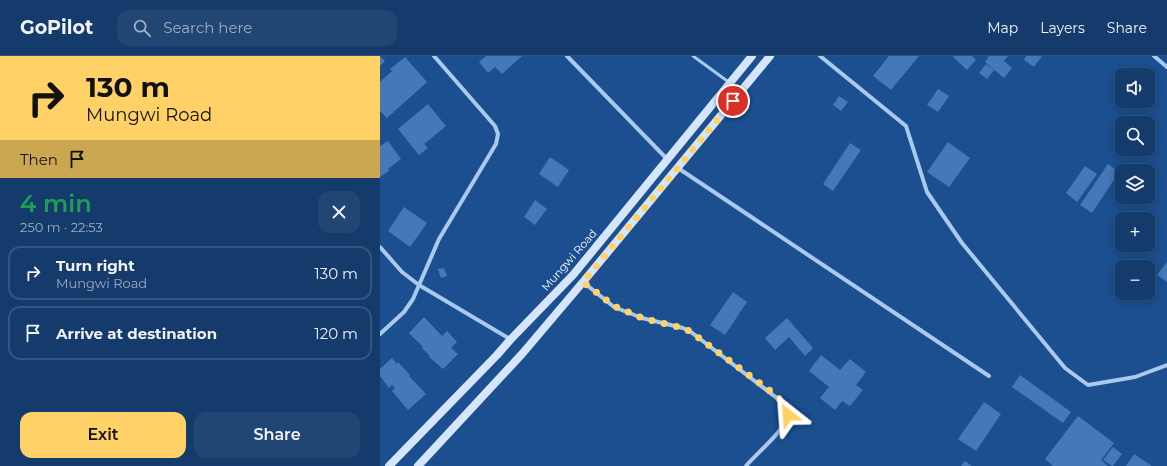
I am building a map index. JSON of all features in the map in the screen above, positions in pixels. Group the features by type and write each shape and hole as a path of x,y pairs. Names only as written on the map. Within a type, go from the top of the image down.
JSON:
{"main road":[{"name":"Mungwi Road","path":"389,466 573,275 752,56"},
{"path":"418,466 522,354 770,56"}],"street":[{"path":"380,334 404,312 413,299 439,239 496,144 498,134 495,126 434,56"},
{"path":"567,56 667,159"},
{"path":"820,56 906,126 927,192 969,252 1065,368 1088,385 1135,377 1167,365"},
{"path":"1154,56 1167,67"},
{"path":"678,168 989,376"},
{"path":"380,247 402,272 418,285 511,339"},
{"path":"583,282 614,306 642,318 683,328 691,332 782,402 786,407 788,415 783,426 746,466"}],"lane":[{"path":"694,56 730,82"}],"building":[{"path":"380,56 385,61 380,66"},
{"path":"486,56 522,56 502,74 495,67 488,73 479,62"},
{"path":"889,56 919,56 891,90 873,76"},
{"path":"972,56 976,60 967,70 953,57"},
{"path":"989,56 1008,56 1004,61 1012,68 1004,78 985,62"},
{"path":"1026,56 1042,56 1034,67 1024,60"},
{"path":"405,57 427,82 387,118 380,111 380,82 392,71 390,69"},
{"path":"986,64 994,70 987,79 979,73"},
{"path":"938,89 949,96 938,112 927,105"},
{"path":"839,96 848,102 841,111 833,105"},
{"path":"428,104 446,126 424,144 428,148 419,155 398,129"},
{"path":"388,141 401,159 388,169 389,171 380,177 380,146"},
{"path":"948,142 970,158 949,187 927,172"},
{"path":"850,143 861,150 833,191 823,184"},
{"path":"550,157 569,170 558,187 539,174"},
{"path":"1108,164 1115,169 1115,178 1092,213 1080,205"},
{"path":"1085,166 1097,174 1077,202 1066,193"},
{"path":"535,200 547,209 535,225 524,217"},
{"path":"404,207 427,223 410,247 388,231"},
{"path":"1167,262 1167,282 1157,275"},
{"path":"444,268 447,276 441,278 438,269"},
{"path":"733,292 747,302 725,335 710,325"},
{"path":"424,317 442,336 447,331 457,342 451,348 458,354 443,369 429,357 430,356 422,348 423,347 409,333"},
{"path":"787,318 813,348 805,356 789,337 775,350 765,338"},
{"path":"821,355 840,370 850,359 866,372 856,385 863,390 850,406 842,401 835,410 820,398 829,387 809,371"},
{"path":"392,358 397,364 398,362 426,394 408,410 392,391 395,388 392,385 389,388 380,376 380,369"},
{"path":"1020,375 1071,412 1063,423 1012,387"},
{"path":"984,402 1001,414 976,451 958,439"},
{"path":"1078,416 1114,443 1101,460 1108,466 1053,466 1045,459"},
{"path":"1113,447 1122,454 1112,466 1103,460"},
{"path":"1134,454 1152,466 1126,466"},
{"path":"965,461 972,466 961,466"}],"route":[{"path":"733,101 583,282 614,306 642,318 683,328 691,332 777,396 786,407 788,415"}]}
